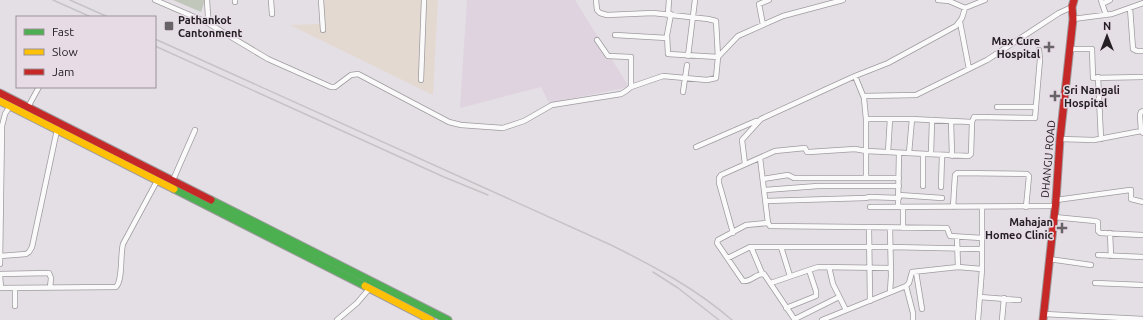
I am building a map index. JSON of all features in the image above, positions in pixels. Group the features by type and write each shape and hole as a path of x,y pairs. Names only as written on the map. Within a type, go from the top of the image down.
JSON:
{"main road":[{"name":"DHANGU ROAD","path":"1043,317 1074,2"},
{"path":"0,93 448,320"},
{"path":"0,101 431,320"},
{"path":"186,196 190,189"}],"street":[{"path":"155,0 206,22 268,59 331,87 335,87 351,75 358,74 449,122 461,125 496,128 508,127 524,121 552,105 621,94 630,86 659,77 707,80 716,78 718,57 716,22 708,19 669,14 653,13 607,15 600,13 597,10 596,0"},
{"path":"206,22 208,16 207,0"},
{"path":"271,0 272,14"},
{"path":"321,0 323,30"},
{"path":"422,80 424,0"},
{"path":"669,0 667,38 668,54 718,57 738,36 783,16 843,0"},
{"path":"688,56 695,0"},
{"path":"763,25 760,3 769,0"},
{"path":"938,0 949,1 965,8 985,0"},
{"path":"1106,15 1102,2 1110,0"},
{"path":"864,96 916,95 987,60 1074,2"},
{"path":"1073,19 1106,15 1143,3"},
{"path":"696,147 855,76 888,63 956,26 960,22 965,8"},
{"path":"1130,8 1133,49 1136,51 1143,50"},
{"path":"960,22 969,69"},
{"path":"615,35 667,38"},
{"path":"597,40 607,55 631,57 630,86"},
{"path":"1070,49 1092,49 1093,76 1095,78 1143,77"},
{"path":"733,232 719,183 719,178 721,175 777,150 805,148 807,152 809,152 855,149 909,154 970,156 972,122 974,117 1035,118 1040,59 1039,50"},
{"path":"683,92 687,65"},
{"path":"855,76 864,96 866,119 866,178"},
{"path":"1098,78 1101,138"},
{"path":"28,108 38,88"},
{"path":"0,264 2,126 3,119 10,106"},
{"path":"997,107 1036,107"},
{"path":"1060,138 1094,140 1142,132 1140,115 1141,112 1143,112"},
{"path":"745,164 742,140 761,119"},
{"path":"866,119 912,119 972,122"},
{"path":"888,152 890,119"},
{"path":"909,154 912,119"},
{"path":"931,154 932,120"},
{"path":"952,121 952,156"},
{"path":"0,256 26,254 32,247 57,130"},
{"path":"173,180 195,130"},
{"path":"899,153 899,197 902,228"},
{"path":"923,154 923,186"},
{"path":"941,187 942,155"},
{"path":"760,158 768,222 771,226 947,228 949,236 957,238 982,238"},
{"path":"953,207 955,175 957,173 1027,174 1029,176 1026,207"},
{"path":"763,179 788,175 794,178 899,178"},
{"path":"50,288 51,278 49,274 0,275 0,288 50,288 116,287 119,282 123,244 157,181"},
{"path":"765,190 818,186 899,186"},
{"path":"870,207 1026,207 1130,190 1131,199 1143,202"},
{"path":"766,201 870,197 942,198"},
{"path":"978,320 982,269 982,207"},
{"path":"1054,217 1098,222 1098,232 1143,235"},
{"path":"762,273 750,280 743,281 717,242 718,240 746,225 768,222"},
{"path":"869,228 868,268 870,301"},
{"path":"890,228 890,292"},
{"path":"1110,233 1111,256"},
{"path":"957,238 958,267"},
{"path":"728,258 751,247 982,250"},
{"path":"751,247 762,273 771,283 795,320 839,297"},
{"path":"781,247 790,276"},
{"path":"1098,255 1143,257"},
{"path":"1049,260 1091,266"},
{"path":"771,283 818,267 890,268"},
{"path":"829,267 833,284 846,310"},
{"path":"822,320 906,286 909,283 911,273 958,267 982,269"},
{"path":"786,308 816,296 816,291 808,270"},
{"path":"916,272 922,309"},
{"path":"1095,283 1143,286"},
{"path":"906,286 913,313 913,320"},
{"path":"15,288 15,306"},
{"path":"338,320 357,303 369,289"},
{"path":"980,297 1019,300"},
{"path":"1002,320 1004,298"},
{"path":"1043,317 1143,320"}],"shaded area":[{"path":"173,0 205,0 201,12"},
{"path":"320,0 438,0 433,95 290,25 321,24"},
{"path":"467,0 575,0 629,87 549,103 541,87 460,108"}],"railway":[{"path":"53,0 89,16"},
{"path":"70,0 106,16"},
{"path":"156,39 611,245 689,288 718,308 732,320"},
{"path":"156,46 444,177 488,195"},
{"path":"653,272 678,288 719,320"}],"traffic: fast":[{"path":"174,189 365,286"},
{"path":"211,200 448,320"}],"traffic: slow":[{"path":"0,101 174,189"},
{"path":"365,286 431,320"}],"traffic: jam":[{"path":"1043,320 1056,200 1060,139 1073,19 1072,7 1074,0"},
{"path":"0,93 211,200"}],"place":[{"name":"Pathankot Cantonment","path":"169,26"},
{"name":"Max Cure Hospital","path":"1049,47"},
{"name":"Sri Nangali Hospital","path":"1055,96"},
{"name":"Mahajan Homeo Clinic","path":"1062,228"}]}
